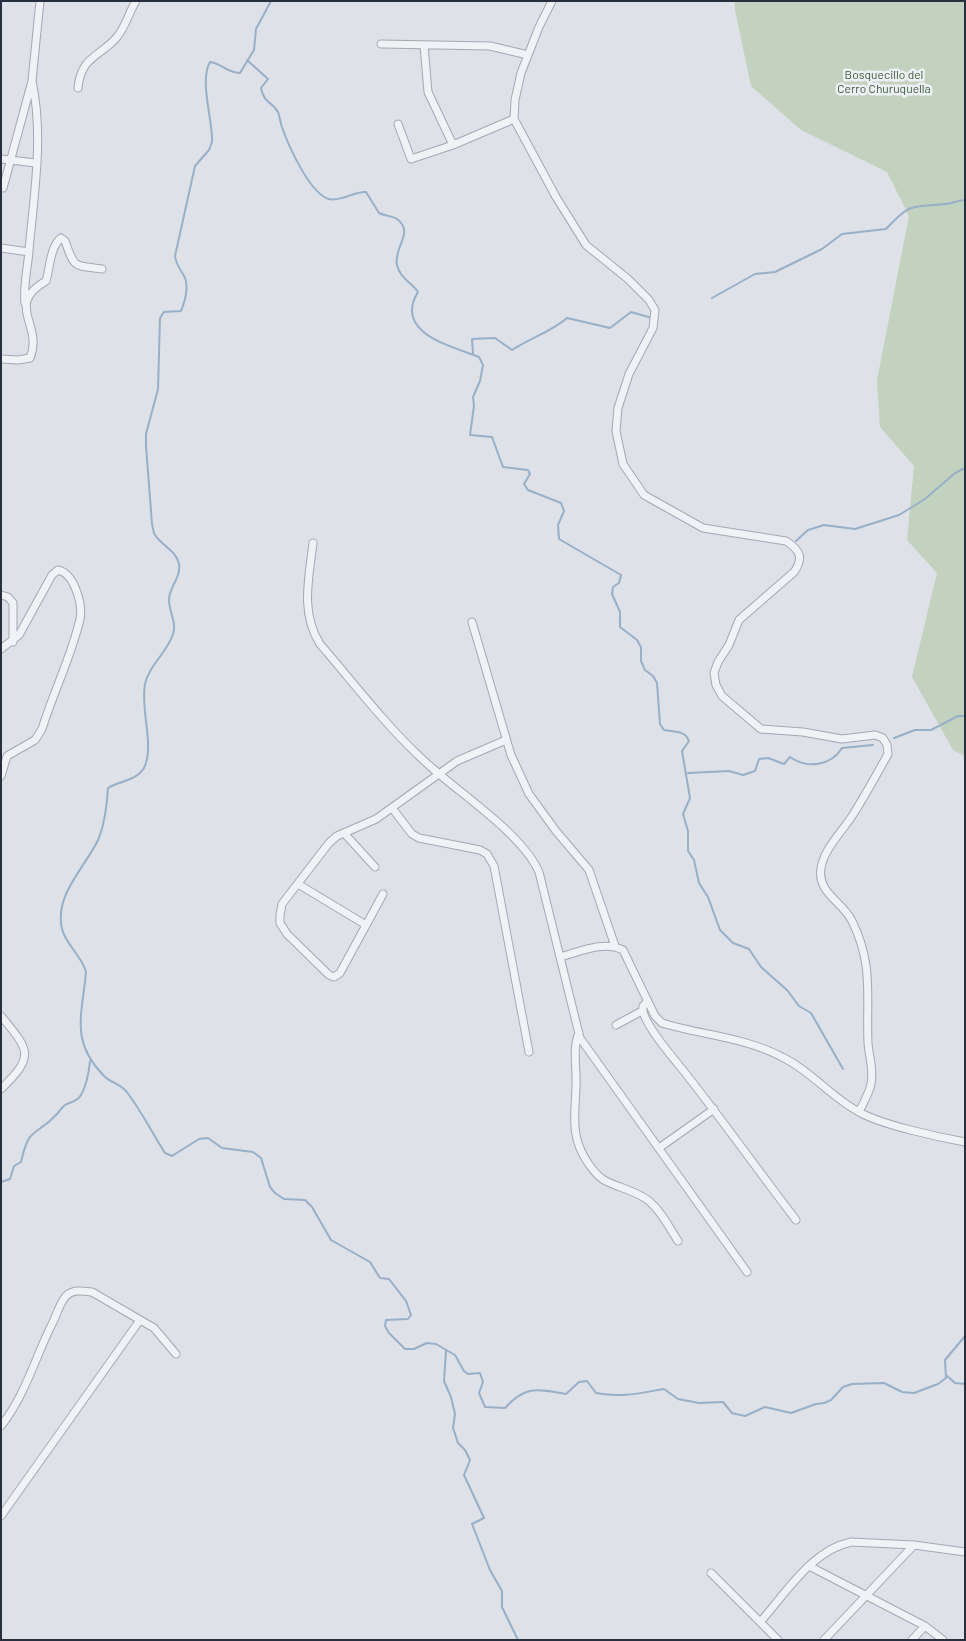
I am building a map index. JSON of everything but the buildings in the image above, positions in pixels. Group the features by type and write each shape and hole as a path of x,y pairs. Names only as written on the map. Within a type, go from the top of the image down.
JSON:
{"street":[{"path":"3,188 32,81 40,1"},
{"path":"78,88 85,65 92,56 118,36 136,1"},
{"path":"552,1 528,55 515,100 514,119 556,197 586,245 628,279 655,310 653,328 629,374 618,408 616,431 623,464 644,495 680,516 704,528 786,542 796,548 801,556 800,565 794,572 746,613 735,626 729,645 718,662 714,673 716,686 722,696 761,729 803,732 842,739 875,735 883,738 888,745 888,754 854,814 827,852 821,866 820,877 828,894 848,914 853,922 868,968 868,1044 871,1074 870,1085 859,1112"},
{"path":"381,44 490,46 528,55"},
{"path":"424,45 428,92 454,145"},
{"path":"1,358 18,360 30,358 33,352 33,334 25,311 23,292 29,252 36,163 38,108 32,81"},
{"path":"398,124 411,159 454,145 514,119"},
{"path":"1,158 36,163"},
{"path":"25,303 36,286 46,281 52,254 61,238 65,241 72,261 76,265 102,269"},
{"path":"1,248 29,252"},
{"path":"313,543 307,598 308,620 320,644 417,755 518,841 533,858 539,872 579,1033 586,1049 660,1148 747,1272"},
{"path":"1,650 13,642 44,594 52,575 58,570 63,571 72,580 78,598 80,619 42,729 36,740 7,756 1,776"},
{"path":"1,595 8,596 13,603 13,642"},
{"path":"472,622 506,740 529,794 556,831 589,870 615,946"},
{"path":"382,894 340,973 334,977 329,975 287,934 280,923 282,904 329,843 392,808 457,761 506,740"},
{"path":"392,808 412,834 419,838 480,850 487,854 494,866 529,1052"},
{"path":"344,833 375,867"},
{"path":"298,884 366,925"},
{"path":"560,957 602,946 615,946 623,950 647,1002 662,1023 746,1042 801,1067 859,1112 877,1120 965,1142"},
{"path":"616,1025 642,1011 647,1002"},
{"path":"642,1011 669,1053 714,1109 796,1220"},
{"path":"1,1016 21,1040 25,1050 25,1060 18,1072 1,1089"},
{"path":"579,1033 575,1050 578,1064 574,1131 582,1154 595,1173 604,1180 637,1193 650,1202 678,1241"},
{"path":"660,1148 714,1109"},
{"path":"1,1426 23,1394 41,1345 66,1296 82,1290 92,1292 154,1328 176,1354"},
{"path":"1,1516 140,1320"},
{"path":"761,1621 809,1566 826,1552 842,1544 851,1542 914,1545 965,1552"},
{"path":"824,1640 914,1545"},
{"path":"809,1566 867,1594 925,1626 943,1640"},
{"path":"711,1573 778,1640"},
{"path":"912,1640 925,1626"}],"green space":[{"name":"Bosquecillo del Cerro Churuquella","path":"735,1 965,1 965,756 953,750 912,677 937,573 907,540 914,466 880,427 877,380 909,216 887,172 801,130 751,86 735,10"}],"waterway":[{"path":"271,1 256,29 254,50 240,73 235,73 210,62 207,70 206,90 212,142 209,150 195,166 175,256 185,278 186,294 181,311 164,312 160,318 158,389 146,434 146,446 154,532 158,539 175,555 179,564 178,574 169,600 174,630 167,647 150,671 145,684 144,705 148,749 144,768 137,776 108,788 103,826 99,838 73,881 63,904 61,916 64,935 86,972 81,1015 82,1039 86,1051 104,1076 126,1091 165,1153 172,1156 199,1139 208,1138 222,1148 253,1152 261,1158 270,1187 275,1193 284,1199 305,1200 312,1207 331,1240 370,1262 380,1278 389,1279 406,1301 411,1315 408,1319 386,1320 385,1326 389,1333 405,1349 414,1349 427,1343 436,1344 455,1355 464,1371 468,1374 480,1373 483,1382 479,1393 485,1407 505,1408 519,1395 533,1390 566,1394 579,1382 587,1381 596,1393 623,1395 664,1389 678,1399 699,1403 723,1402 732,1413 745,1416 765,1407 791,1413 831,1400 843,1387 852,1384 884,1383 902,1392 914,1393 938,1384 946,1378 945,1360 965,1336"},
{"path":"247,60 268,79 261,88 262,93 278,112 281,125 294,156 314,188 322,195 334,200 366,192 379,213 395,218 402,224 404,235 398,252 397,265 403,277 418,292 412,306 413,318 419,328 429,336 479,357 483,365 480,381 473,397 474,406 470,435 492,437 503,467 528,470 530,474 524,484 528,490 561,503 564,511 558,525 559,539 621,575 619,583 613,587 612,594 620,612 620,627 637,640 641,647 641,661 645,670 653,676 657,683 660,724 664,730 682,733 689,741 682,751 690,798 683,814 688,831 688,851 694,860 699,883 708,897 720,930 733,943 749,949 761,967 787,990 799,1006 811,1013 843,1069"},
{"path":"712,298 755,274 775,272 822,249 842,234 886,229 901,214 912,208 965,200"},
{"path":"473,354 472,339 495,338 512,350 567,318 610,328 631,312 652,318"},
{"path":"796,541 808,530 824,525 855,529 899,515 925,499 955,473 965,468"},
{"path":"894,738 915,730 931,730 958,716 965,716"},
{"path":"688,773 729,771 743,775 755,771 759,759 768,758 784,764 790,757 804,763 818,764 832,759 842,748 873,745"},
{"path":"1,1182 10,1179 14,1166 21,1162 30,1137 50,1121 65,1105 79,1097 86,1083 90,1061"},
{"path":"446,1351 444,1381 451,1397 455,1414 453,1428 458,1443 465,1450 470,1460 464,1475 484,1518 472,1524 490,1570 502,1591 502,1607 518,1640"},
{"path":"946,1375 955,1383 965,1384"}]}
